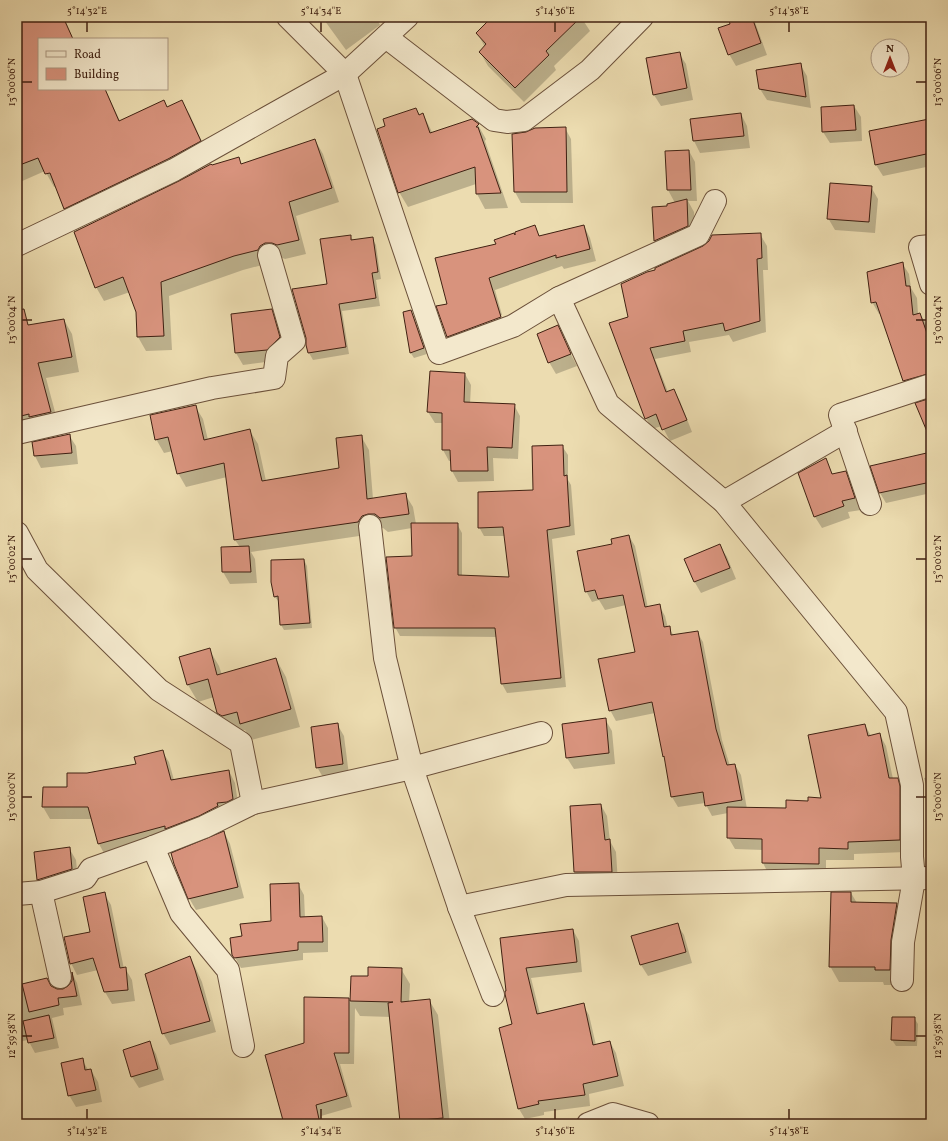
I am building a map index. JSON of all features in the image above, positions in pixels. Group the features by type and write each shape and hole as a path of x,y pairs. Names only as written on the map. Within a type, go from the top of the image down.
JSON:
{"street":[{"path":"288,17 345,74 439,352 513,326 559,298 698,235 715,201"},
{"path":"17,245 174,170 345,74 406,17"},
{"path":"386,36 494,120 507,122 524,120 590,70 642,17"},
{"path":"931,246 920,247 931,284"},
{"path":"17,433 212,388 274,378 277,356 294,340 269,256"},
{"path":"559,298 608,404 724,502 896,712 912,785 912,858 922,878 903,942 902,980"},
{"path":"870,504 840,415 931,385"},
{"path":"724,502 846,431"},
{"path":"370,526 385,658 412,768 459,907 493,995"},
{"path":"17,533 37,570 159,690 240,743 253,803"},
{"path":"17,894 41,892 85,878 92,869 204,827 253,803 412,768 541,733"},
{"path":"153,847 181,913 228,970 243,1046"},
{"path":"459,907 566,885 922,878"},
{"path":"41,892 60,977"},
{"path":"588,1124 613,1114 648,1124"}],"building":[{"path":"17,17 63,17 73,38 38,38 38,90 105,90 119,121 164,100 167,107 182,100 201,141 168,159 64,209 50,173 45,174 38,158 17,166"},
{"path":"492,17 581,17 546,51 549,55 515,88 479,52 486,44 476,33"},
{"path":"728,17 752,17 761,43 728,55 718,28 730,24"},
{"path":"680,52 687,88 653,95 646,58"},
{"path":"801,63 806,97 759,89 756,70"},
{"path":"854,105 856,130 822,132 821,107"},
{"path":"416,108 419,115 423,113 430,133 472,119 479,124 476,127 478,127 501,193 476,194 475,167 398,193 377,129 385,126 383,119"},
{"path":"741,113 744,136 693,141 690,119"},
{"path":"929,119 931,129 931,153 875,165 869,131"},
{"path":"566,127 567,192 514,192 512,134 526,132 535,128"},
{"path":"315,139 332,188 289,202 299,240 277,245 265,243 260,246 258,250 234,256 161,282 164,336 137,337 136,312 123,277 95,288 74,232 211,164 212,165 239,157 241,164"},
{"path":"689,150 691,190 667,190 665,151"},
{"path":"830,183 872,186 869,222 827,219"},
{"path":"687,199 688,226 654,241 652,207 667,206 667,204"},
{"path":"535,225 539,236 584,225 590,249 556,258 556,255 489,278 501,317 447,337 436,306 447,304 435,258 496,244 494,240 514,233 515,235 515,232"},
{"path":"761,233 762,258 757,259 760,321 725,331 723,323 683,331 685,341 650,348 666,392 674,389 687,420 662,430 656,414 645,419 609,323 628,317 621,284 655,270 655,268 703,246 709,241 712,235"},
{"path":"351,235 351,240 373,237 378,272 372,273 376,298 339,304 346,347 308,353 306,338 292,289 327,284 320,239"},
{"path":"903,262 906,286 910,286 913,315 920,313 931,345 931,373 903,381 876,302 871,303 867,272"},
{"path":"24,309 28,325 64,319 72,357 38,363 51,412 29,417 29,414 17,417 17,310"},
{"path":"272,309 280,337 267,350 235,353 231,314"},
{"path":"411,310 424,348 410,353 403,312"},
{"path":"558,325 571,354 548,363 537,334"},
{"path":"430,371 465,373 464,402 515,404 512,448 487,447 488,471 451,471 450,450 442,450 442,413 427,412"},
{"path":"931,398 931,441 915,403"},
{"path":"196,405 204,440 250,429 262,481 339,468 336,438 362,435 367,499 406,493 409,514 380,518 375,514 368,514 362,516 358,522 234,540 224,463 177,474 168,437 155,440 150,415"},
{"path":"70,434 72,453 34,456 32,442"},
{"path":"563,445 564,476 567,475 570,526 547,530 561,678 501,684 495,628 394,628 386,557 412,556 411,523 458,523 458,575 509,577 503,527 478,528 478,492 533,490 532,446"},
{"path":"931,452 931,482 879,493 870,466"},
{"path":"826,458 832,474 846,471 855,498 842,501 844,506 814,517 798,473"},
{"path":"629,535 645,607 660,604 664,627 670,626 671,635 698,631 716,729 727,765 735,764 742,800 705,806 703,792 671,797 652,702 609,711 598,659 635,652 623,595 598,599 595,590 585,592 577,551 612,544 611,539"},
{"path":"720,544 730,568 694,582 684,559"},
{"path":"249,546 251,572 222,572 221,547"},
{"path":"304,559 310,623 280,625 278,596 274,597 271,582 271,560"},
{"path":"210,648 217,675 276,658 291,709 240,724 237,712 222,716 217,713 208,679 187,685 179,657"},
{"path":"606,718 609,753 566,758 562,724"},
{"path":"338,723 343,764 316,768 311,727"},
{"path":"865,724 868,736 880,733 889,778 898,778 900,786 900,840 848,842 848,849 819,848 819,864 762,863 762,839 727,838 727,807 786,808 786,800 808,801 808,797 821,798 808,735"},
{"path":"163,750 171,780 229,770 233,799 227,802 217,803 218,806 199,816 165,829 165,826 98,844 88,807 42,807 43,787 67,787 67,773 87,773 136,764 134,757"},
{"path":"601,804 605,840 610,839 612,872 574,872 570,806"},
{"path":"224,831 238,887 188,899 171,853"},
{"path":"70,847 72,869 37,880 34,852"},
{"path":"299,883 300,917 322,916 323,942 298,942 298,950 234,958 232,955 230,938 242,936 240,924 271,921 270,884"},
{"path":"105,892 120,968 126,967 128,990 104,992 93,958 70,964 64,937 90,932 83,897"},
{"path":"831,892 851,892 851,902 897,903 891,940 890,970 875,970 875,967 829,967"},
{"path":"678,923 686,952 640,965 631,936"},
{"path":"573,929 577,962 526,968 537,1014 584,1003 593,1045 610,1041 618,1076 583,1084 585,1095 538,1101 539,1104 518,1109 499,1028 512,1024 505,994 506,991 500,938"},
{"path":"190,956 210,1021 162,1034 145,974"},
{"path":"368,967 402,968 401,1002 430,999 443,1118 400,1122 388,1003 393,1002 350,1001 351,976 368,976"},
{"path":"72,972 77,996 58,998 59,1005 29,1012 22,984 47,978 51,986 57,989 63,989 72,981"},
{"path":"304,997 349,998 349,1053 334,1053 347,1096 316,1105 320,1124 284,1124 265,1055 304,1043"},
{"path":"49,1015 54,1038 28,1043 23,1021"},
{"path":"892,1017 915,1017 915,1041 891,1040"},
{"path":"150,1041 158,1069 131,1077 123,1050"},
{"path":"83,1058 85,1070 91,1069 96,1090 68,1096 61,1063"}]}
